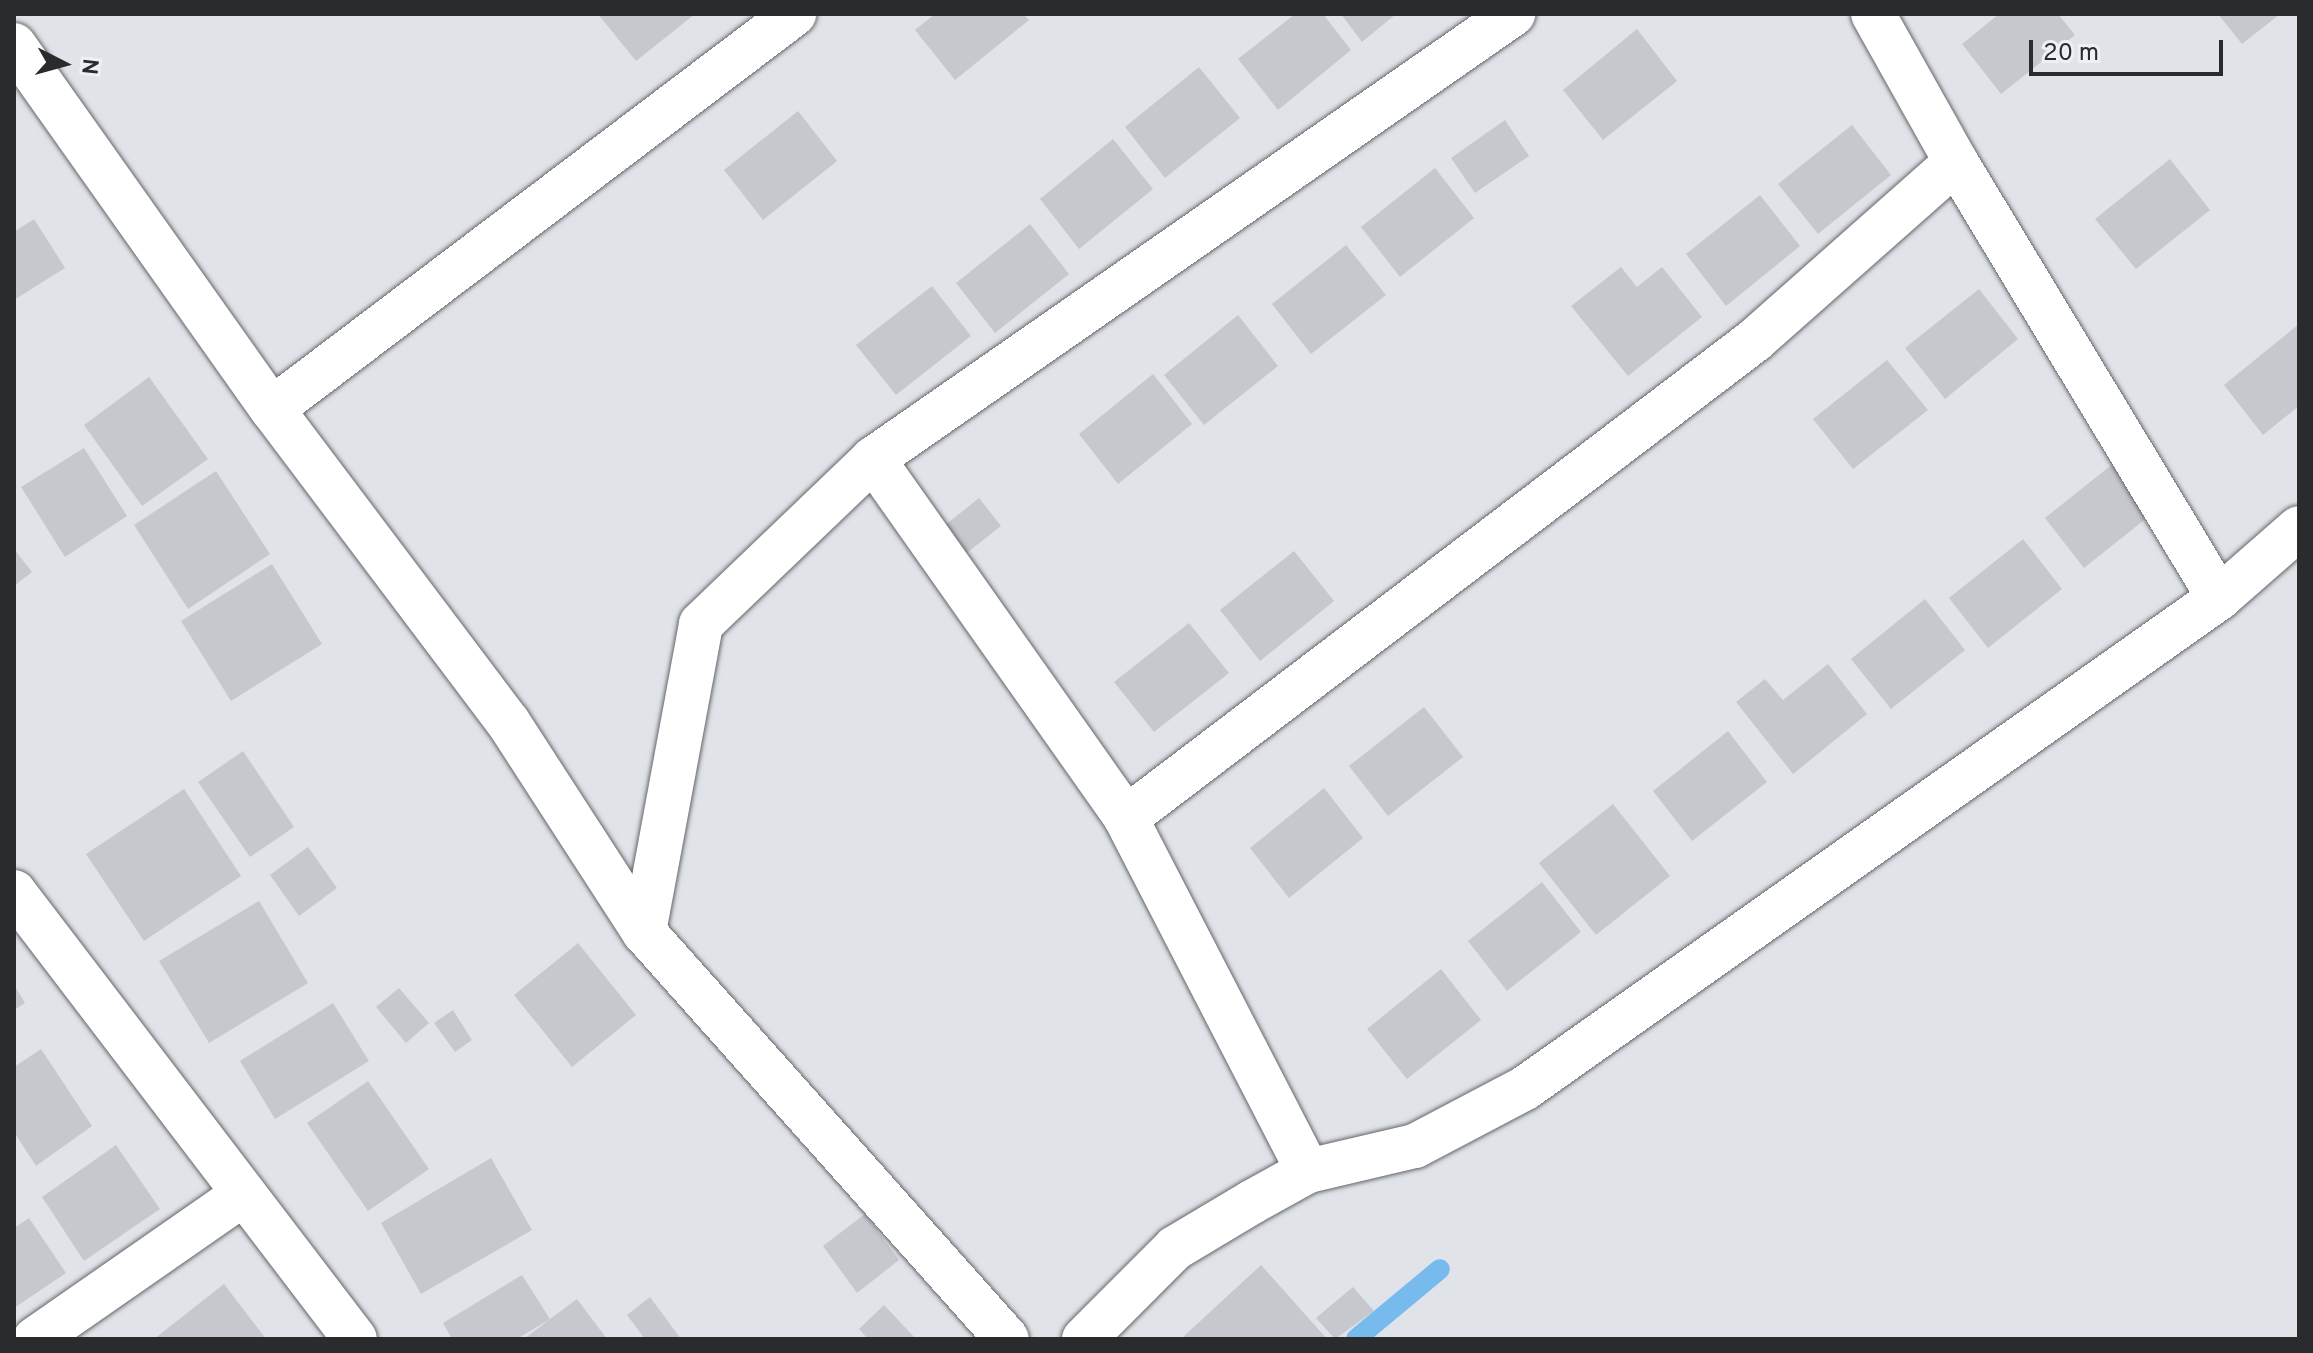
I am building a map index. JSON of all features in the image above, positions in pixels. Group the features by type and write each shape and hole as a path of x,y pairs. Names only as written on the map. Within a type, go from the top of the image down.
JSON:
{"street":[{"path":"272,409 794,14"},
{"path":"644,932 701,624 873,459 1513,14"},
{"path":"1873,14 1956,162 2219,598"},
{"path":"14,45 272,409 508,722 644,932 1007,1339"},
{"path":"1126,818 1755,340 1956,162"},
{"path":"873,459 1126,818 1308,1171"},
{"path":"1084,1339 1175,1248 1308,1171 1415,1146 1525,1088 2219,598 2299,528"},
{"path":"14,892 241,1196 355,1339"},
{"path":"35,1339 241,1196"}],"building":[{"path":"598,14 695,14 636,61"},
{"path":"935,14 1023,14 1029,20 955,80 915,30"},
{"path":"1295,14 1323,14 1351,50 1278,110 1238,59"},
{"path":"1341,14 1396,14 1362,42"},
{"path":"1999,14 2058,14 2075,35 2001,94 1962,44"},
{"path":"2218,14 2280,14 2242,44"},
{"path":"1637,29 1677,81 1603,140 1563,90"},
{"path":"1199,67 1240,118 1165,178 1125,127"},
{"path":"798,111 837,161 763,220 724,170"},
{"path":"1505,120 1529,156 1475,193 1451,158"},
{"path":"1852,125 1891,175 1818,234 1778,184"},
{"path":"1113,139 1153,189 1079,249 1040,199"},
{"path":"2170,159 2210,210 2136,269 2095,219"},
{"path":"1435,168 1474,218 1400,277 1361,227"},
{"path":"1760,195 1800,246 1726,306 1686,254"},
{"path":"34,219 65,268 14,300 14,232"},
{"path":"1030,224 1069,274 995,333 956,283"},
{"path":"1346,245 1386,295 1311,354 1272,304"},
{"path":"1621,267 1637,287 1662,267 1702,317 1628,376 1571,306"},
{"path":"932,286 971,336 896,395 856,345"},
{"path":"1979,289 2018,339 1945,399 1905,348"},
{"path":"1238,315 1278,366 1204,425 1164,375"},
{"path":"2299,324 2299,406 2263,435 2224,385"},
{"path":"1887,360 1928,410 1853,469 1813,419"},
{"path":"1153,374 1192,424 1118,484 1079,434"},
{"path":"149,377 208,459 142,506 84,425"},
{"path":"84,448 127,516 65,557 21,487"},
{"path":"2119,459 2158,509 2084,568 2045,518"},
{"path":"216,471 270,554 188,609 134,525"},
{"path":"979,498 1001,526 935,578 914,550"},
{"path":"2023,539 2062,589 1988,648 1949,598"},
{"path":"14,549 32,572 14,586"},
{"path":"1294,551 1334,601 1260,661 1220,610"},
{"path":"272,564 322,644 231,701 181,621"},
{"path":"1925,599 1965,650 1891,709 1851,659"},
{"path":"1189,623 1229,673 1154,732 1114,682"},
{"path":"1828,664 1867,714 1793,774 1736,702 1765,679 1783,700"},
{"path":"1424,707 1463,757 1388,816 1349,766"},
{"path":"1728,731 1767,782 1692,841 1653,791"},
{"path":"243,751 294,827 250,857 198,782"},
{"path":"1324,788 1363,838 1289,898 1250,848"},
{"path":"184,789 241,876 144,941 86,854"},
{"path":"1613,804 1670,876 1596,935 1539,863"},
{"path":"308,847 337,888 299,916 270,875"},
{"path":"1542,882 1581,932 1507,991 1468,941"},
{"path":"259,901 308,983 209,1043 159,961"},
{"path":"578,943 636,1015 572,1067 514,995"},
{"path":"1441,969 1481,1020 1407,1079 1367,1029"},
{"path":"14,985 25,1003 14,1010"},
{"path":"399,988 429,1023 406,1043 376,1007"},
{"path":"333,1003 369,1061 275,1119 240,1061"},
{"path":"453,1010 472,1040 455,1052 434,1023"},
{"path":"41,1049 92,1126 36,1166 14,1132 14,1067"},
{"path":"368,1081 429,1169 368,1211 307,1123"},
{"path":"116,1145 160,1209 84,1261 42,1197"},
{"path":"491,1158 532,1230 421,1294 381,1223"},
{"path":"865,1214 899,1260 857,1293 823,1246"},
{"path":"29,1218 66,1273 14,1308 14,1228"},
{"path":"1261,1265 1327,1339 1184,1339 1183,1337"},
{"path":"522,1275 550,1319 517,1339 452,1339 443,1323"},
{"path":"224,1284 266,1339 154,1339"},
{"path":"1353,1287 1374,1311 1335,1339 1316,1318"},
{"path":"650,1297 681,1339 645,1339 627,1315"},
{"path":"577,1299 607,1339 524,1339 554,1316"},
{"path":"884,1305 916,1339 868,1339 859,1329"}],"waterway":[{"path":"1356,1339 1440,1269"}]}
